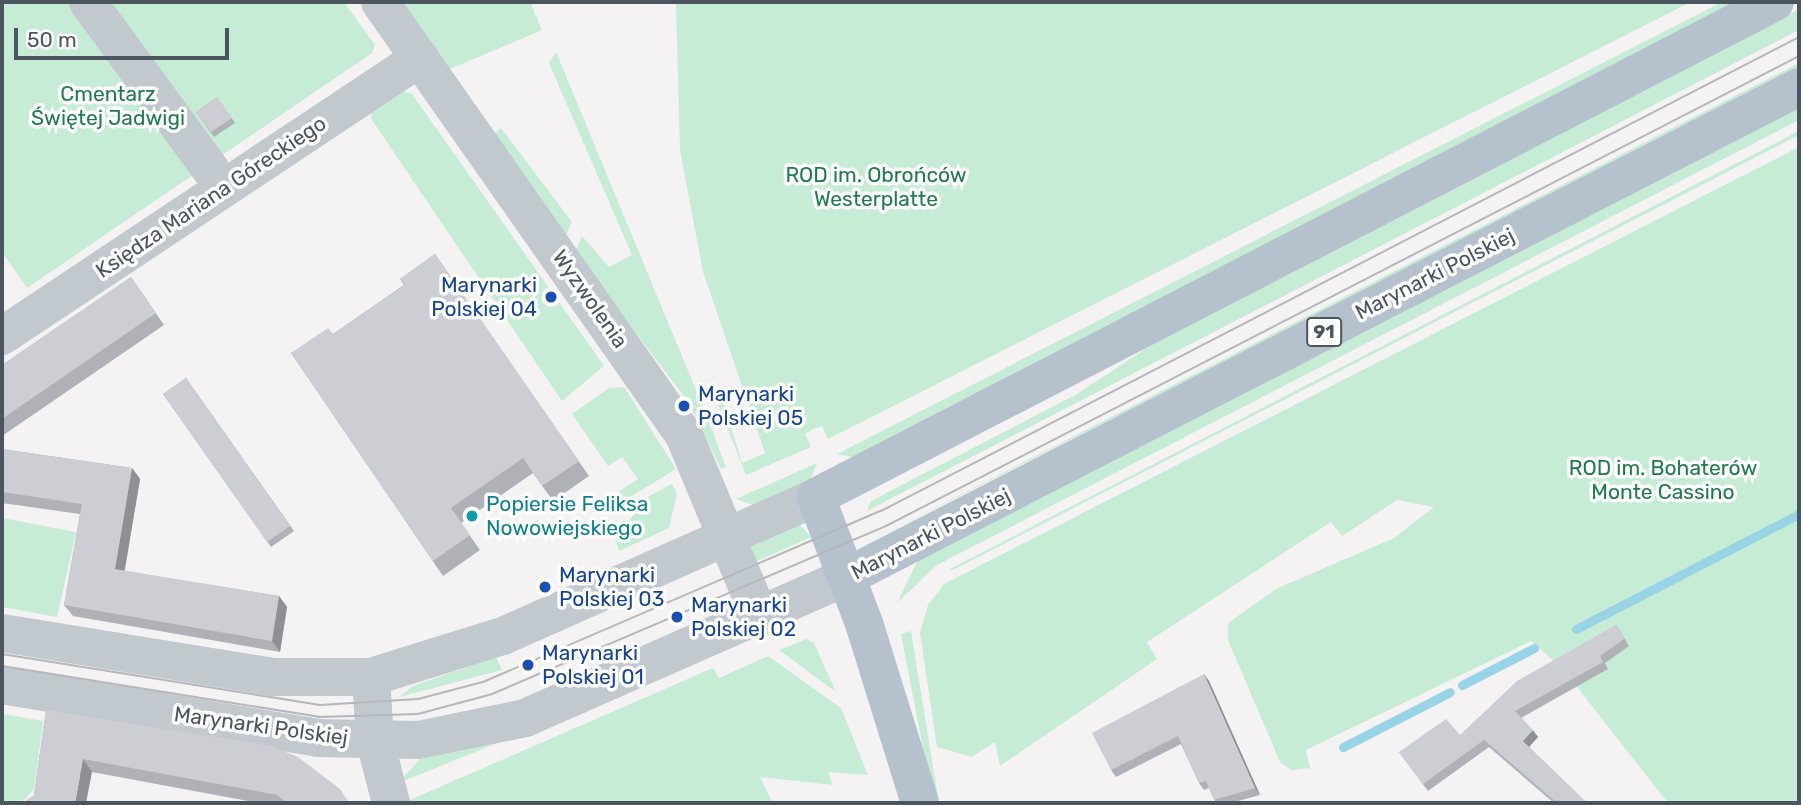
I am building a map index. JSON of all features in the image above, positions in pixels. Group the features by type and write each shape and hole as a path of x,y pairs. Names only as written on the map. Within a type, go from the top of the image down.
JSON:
{"main road":[{"path":"920,803 848,576 816,497 1775,2"},
{"name":"Marynarki Polskiej","path":"848,576 1799,87"}],"street":[{"path":"89,2 211,170"},
{"name":"Wyzwolenia","path":"380,2 684,435 760,618"},
{"name":"Księdza Mariana Góreckiego","path":"2,336 420,58"},
{"path":"2,633 274,677 371,677 503,636 727,539 816,497"},
{"name":"Marynarki Polskiej","path":"2,685 318,738 374,741 468,733 525,718 760,618 848,576"},
{"path":"371,677 374,741 391,803"}],"green space":[{"name":"Cmentarz Świętej Jadwigi","path":"2,2 344,2 375,45 372,53 27,288 2,252"},
{"path":"401,2 530,2 542,30 450,69"},
{"name":"ROD im. Obrońców Westerplatte","path":"676,2 1691,2 828,439 822,426 813,429 805,434 811,447 746,475 714,395 721,393 742,463 765,453 703,272 680,150"},
{"path":"1722,2 1744,2 856,458 837,454"},
{"path":"1799,9 1799,30 867,511 871,501 1077,394 1168,334"},
{"path":"556,52 726,467 721,469 689,403 575,252 582,236 609,267 632,255 549,63"},
{"path":"1799,63 1799,71 880,536"},
{"path":"400,90 412,94 604,366 562,401 372,120 370,107"},
{"path":"1799,105 1799,120 937,565 897,603 919,558"},
{"path":"501,128 572,222 565,238 492,136"},
{"path":"1799,131 1799,135 951,571 950,569"},
{"name":"ROD im. Bohaterów Monte Cassino","path":"1799,147 1799,803 1668,803 1562,668 1531,641 1306,750 1310,768 1291,770 1280,762 1228,640 1228,623 1276,589 1394,538 1434,507 1397,500 1342,536 1331,522 1147,642 1157,659 1000,766 995,742 971,757 937,747 920,633 928,605 944,584"},
{"path":"624,387 676,469 622,502 615,494 638,479 622,457 608,466 572,414 609,388"},
{"path":"817,463 810,480 753,505 736,499"},
{"path":"672,484 677,494 669,528 619,551 615,538 649,496"},
{"path":"2,518 76,532 57,617 2,607"},
{"path":"800,525 811,537 753,563 752,546"},
{"path":"911,631 940,803 931,790 901,634"},
{"path":"807,639 814,643 836,692 779,650"},
{"path":"768,656 841,708 868,775 828,772 833,785 760,777 773,803 403,803 713,668 719,678"},
{"path":"496,657 502,670 399,697 413,686"},
{"path":"2,714 43,721 34,789 21,803 2,802"},
{"path":"505,740 406,780 401,780 426,752"}],"building":[{"path":"217,97 232,118 211,132 196,112"},
{"path":"435,254 579,461 542,486 523,458 451,508 470,535 433,561 291,353 328,328 333,334 405,285 400,279"},
{"path":"131,277 156,313 2,419 2,365"},
{"path":"186,378 290,526 267,542 163,394"},
{"path":"2,449 132,468 115,569 279,596 272,641 64,605 82,504 2,492"},
{"path":"1616,625 1624,639 1600,656 1603,662 1515,711 1533,730 1523,741 1587,803 1557,803 1484,740 1423,784 1399,752 1446,719 1460,735 1517,681"},
{"path":"1204,674 1255,788 1214,800 1206,781 1199,783 1178,736 1111,770 1092,733"},
{"path":"46,710 271,746 298,757 340,789 349,803 287,803 277,795 83,759 75,803 22,803 34,795"}],"waterway":[{"path":"1576,629 1799,514"},
{"path":"1462,685 1534,648"},
{"path":"1343,747 1450,692"}],"tram line":[{"path":"2,654 320,705 418,699 483,682 881,511 1799,37"},
{"path":"2,666 319,717 418,714 492,694 886,526 1799,56"}],"place":[{"name":"Marynarki Polskiej 04","path":"551,297"},
{"name":"Marynarki Polskiej 05","path":"684,406"},
{"name":"Popiersie Feliksa Nowowiejskiego","path":"472,516"},
{"name":"Marynarki Polskiej 03","path":"545,587"},
{"name":"Marynarki Polskiej 02","path":"677,617"},
{"name":"Marynarki Polskiej 01","path":"528,665"}]}
